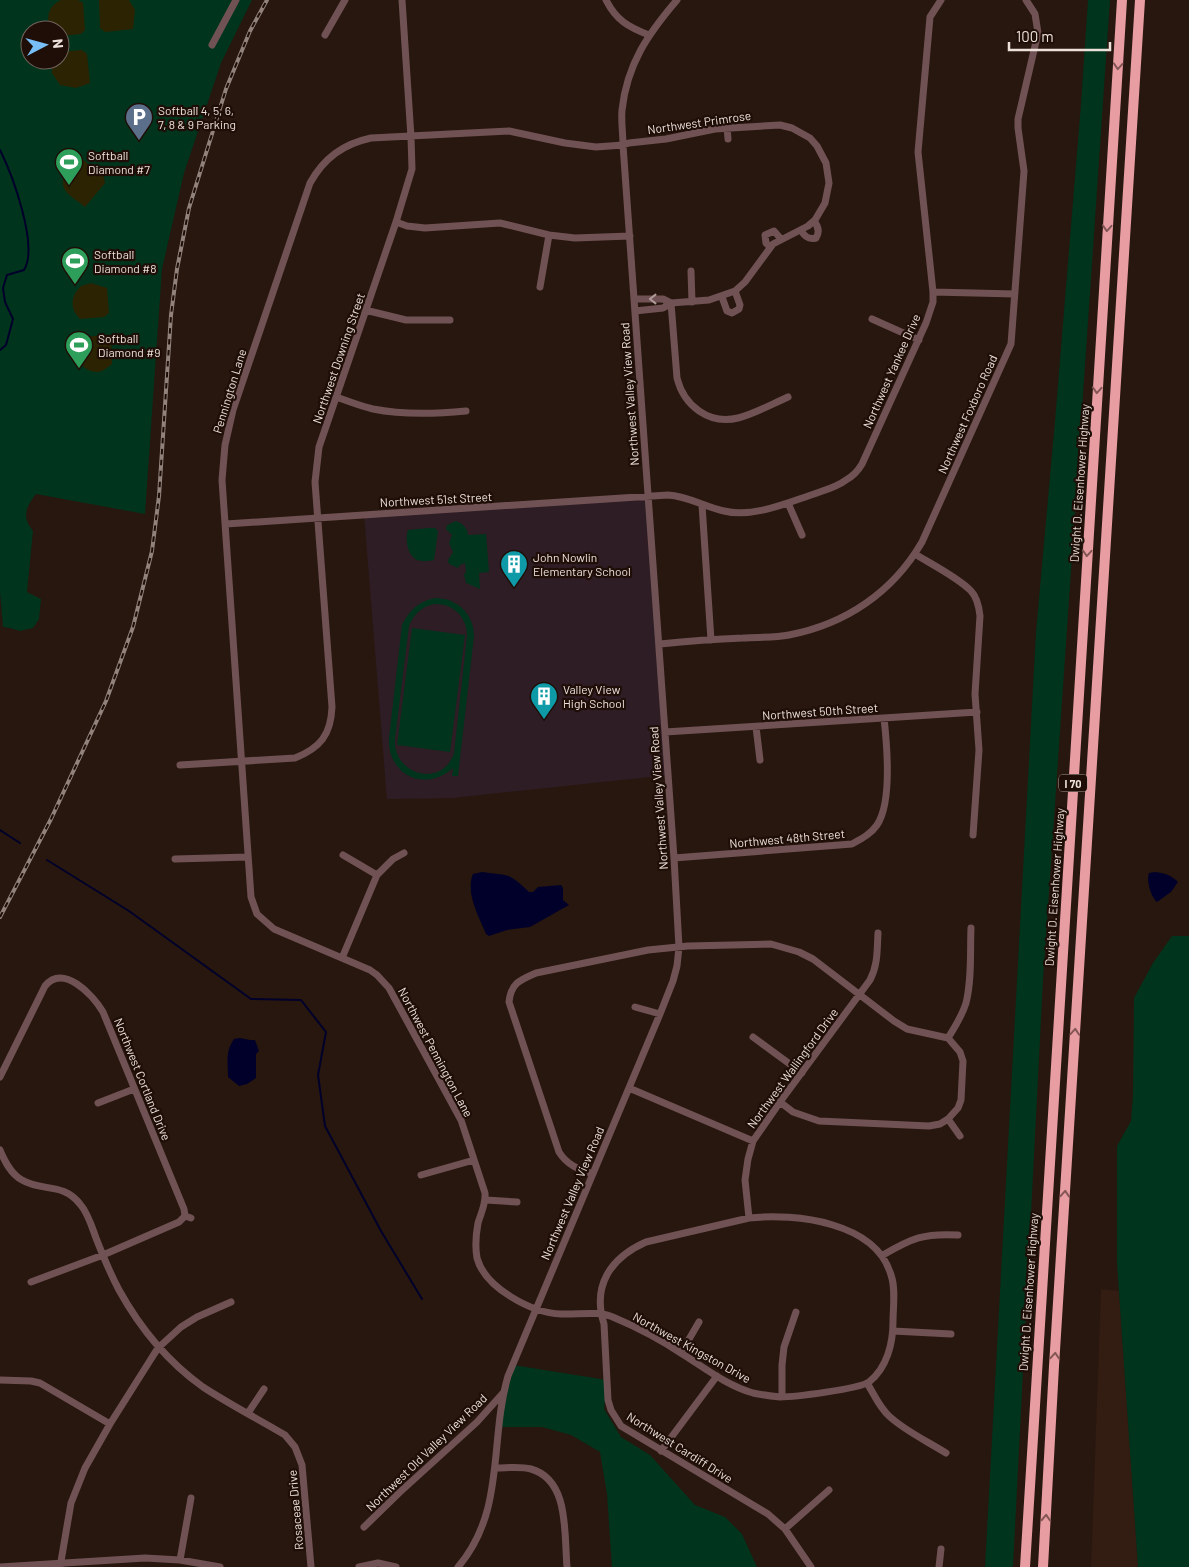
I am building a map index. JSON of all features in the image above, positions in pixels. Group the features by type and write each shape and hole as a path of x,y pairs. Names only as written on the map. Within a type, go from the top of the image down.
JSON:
{"highway":[{"name":"Dwight D. Eisenhower Highway","path":"1025,1567 1122,0"},
{"name":"I 70","path":"1043,1567 1140,0"}],"street":[{"path":"212,46 236,0"},
{"path":"325,35 345,0"},
{"name":"Northwest Downing Street","path":"242,762 295,758 305,754 320,743 329,727 332,707 315,482 318,454 396,222 412,168 402,0"},
{"path":"606,0 623,23 649,35"},
{"name":"Northwest Valley View Road","path":"458,1567 476,1540 492,1496 503,1393 508,1376 660,1014 673,982 677,966 679,947 674,858 622,111 634,63 649,35 677,0"},
{"name":"Northwest Yankee Drive","path":"648,497 676,495 724,511 757,511 788,503 839,485 857,472 919,340 931,310 933,292 918,152 930,17 941,0"},
{"name":"Northwest Foxboro Road","path":"660,644 787,636 830,624 855,611 881,592 915,554 922,542 1011,344 1024,171 1018,118 1038,33 1035,14 1026,0"},
{"name":"Northwest Primrose","path":"411,136 504,131 580,146 596,147 666,139 728,127 780,125 792,128 810,138 817,146 826,163 829,183 825,203 814,221 770,247 745,282 735,291 722,297 672,303 663,308 635,311"},
{"path":"728,127 728,139"},
{"name":"Pennington Lane","path":"242,762 223,464 229,425 310,183 329,158 352,143 371,138 411,136"},
{"path":"801,230 804,236 816,238 818,230 814,221"},
{"path":"396,222 407,226 425,228 500,224 549,235 575,238 630,236"},
{"path":"770,247 766,243 765,235 774,231 781,239"},
{"path":"540,287 549,235"},
{"path":"690,271 692,302"},
{"path":"722,297 727,311 732,313 739,309 740,304 735,291"},
{"path":"933,292 1015,294"},
{"name":"Northwest Primrose","path":"634,299 663,299 672,303"},
{"path":"672,303 677,378 680,390 692,407 702,414 713,418 739,418 788,397"},
{"path":"365,310 406,320 450,320"},
{"path":"872,319 919,340"},
{"path":"336,397 382,410 431,414 466,412"},
{"name":"Northwest 51st Street","path":"226,524 648,497"},
{"path":"788,503 802,536"},
{"path":"702,504 711,640"},
{"path":"915,554 972,591 980,616 975,694 979,750 973,835"},
{"name":"Northwest 50th Street","path":"665,732 977,712"},
{"name":"Northwest 48th Street","path":"674,858 852,844 865,836 876,826 882,814 888,760 884,718"},
{"path":"756,727 760,760"},
{"path":"180,765 242,762"},
{"name":"Northwest Pennington Lane","path":"242,762 253,906 262,920 274,929 370,970 389,988 461,1120 486,1200"},
{"path":"342,958 377,875 393,859 404,853"},
{"path":"343,855 377,875"},
{"path":"175,859 248,857"},
{"path":"948,1038 966,1002 971,928"},
{"name":"Northwest Wallingford Drive","path":"750,1218 745,1180 753,1141 875,971 878,933"},
{"path":"593,1174 572,1166 564,1160 559,1152 509,1002 510,993 515,983 536,974 648,950 756,944 784,947 813,959 907,1029 948,1038 960,1052 964,1068 961,1100 958,1108 948,1119 940,1124 930,1126 819,1121 793,1112 780,1102"},
{"name":"Northwest Cortland Drive","path":"0,1077 48,977 68,980 89,993 97,1002 110,1028 188,1217 103,1255 30,1282"},
{"path":"634,1007 660,1014"},
{"path":"753,1037 802,1073"},
{"path":"628,1088 753,1141"},
{"path":"98,1103 134,1089"},
{"path":"948,1119 960,1136"},
{"path":"0,1150 7,1165 23,1181 40,1187 62,1190 80,1202 119,1290 131,1310 158,1348 186,1374 248,1413 264,1389"},
{"path":"421,1175 474,1160"},
{"path":"517,1202 486,1200 476,1234 478,1259 482,1270 495,1286 504,1293 536,1308"},
{"name":"Northwest Cardiff Drive","path":"811,1567 785,1529 758,1507 621,1426 611,1410 608,1400 604,1324 600,1295 603,1283 611,1267 620,1256 632,1248 646,1242 750,1218 766,1216 797,1217 832,1225 849,1231 871,1243 883,1255"},
{"path":"946,1452 899,1425 888,1416 867,1383 876,1375 888,1355 893,1331 892,1277 883,1255 915,1238 943,1234 958,1235"},
{"path":"60,1565 71,1503 84,1468 158,1348 181,1327 196,1317 231,1302"},
{"name":"Northwest Kingston Drive","path":"536,1308 559,1314 601,1313 614,1317 681,1353 739,1388 766,1396 782,1397 854,1387 867,1383"},
{"path":"782,1397 784,1347 796,1312"},
{"path":"681,1353 698,1322"},
{"path":"893,1331 951,1334"},
{"path":"661,1451 717,1376"},
{"path":"0,1380 40,1383 110,1424"},
{"name":"Northwest Old Valley View Road","path":"364,1527 477,1422 503,1393"},
{"name":"Rosaceae Drive","path":"248,1413 285,1435 298,1451 304,1474 311,1567"},
{"path":"496,1468 522,1467 531,1469 540,1473 556,1489 562,1505 567,1567"},
{"path":"785,1529 829,1490"},
{"path":"180,1560 191,1498"},
{"path":"939,1567 941,1549"},
{"path":"0,1567 60,1565 132,1558 180,1560 220,1567"},
{"path":"359,1567 378,1563 396,1567"}],"shaded area":[{"path":"648,497 669,775 452,798 387,799 364,514"},
{"path":"1101,1289 1119,1291 1138,1567 1091,1567"}],"green space":[{"path":"0,0 252,0 221,63 184,173 162,269 145,514 36,494 26,512 27,521 33,531 27,592 41,599 39,619 33,628 20,631 3,627 0,592"},
{"path":"1088,0 1110,0 1043,980 1013,1567 985,1567 1036,632 1055,421"},
{"path":"456,521 464,526 468,535 486,534 489,572 479,573 480,589 466,583 464,574 466,572 465,563 458,568 449,564 448,560 453,552 449,543 452,535 446,529 447,525"},
{"path":"435,528 438,531 434,560 419,561 409,551 407,542 408,530"},
{"path":"435,598 450,601 463,609 471,621 474,636 458,776 452,776 453,768 431,779 420,779 410,776 394,762 390,751 389,738 402,625 415,607 424,601","holes":["430,605 448,606 458,613 465,623 467,636 454,753 448,764 439,771 430,774 419,773 410,769 402,761 396,751 395,739 409,626 416,614 422,609"]},
{"path":"412,628 465,635 450,752 397,745"},
{"path":"1172,936 1189,936 1189,1567 1138,1567 1117,1264 1117,1146 1131,1121 1134,998 1153,963"},
{"path":"513,1365 607,1380 604,1409 621,1437 650,1455 695,1505 725,1517 742,1534 757,1567 612,1567 607,1494 600,1452 571,1435 542,1427 500,1427"}],"sand":[{"path":"61,0 78,0 83,3 85,30 81,34 70,35 70,20 48,20 49,12"},
{"path":"99,0 129,0 135,10 133,29 105,32 100,28"},
{"path":"82,50 87,54 90,83 76,88 60,85 52,73 52,70 70,70 70,51"},
{"path":"81,158 104,177 105,183 85,207 67,193 63,184 67,172"},
{"path":"91,283 107,288 109,313 104,317 80,319 74,311 73,298 81,286"},
{"path":"108,335 111,338 112,364 97,372 85,368 79,361 77,350 81,337"}],"water":[{"path":"482,872 508,876 529,892 533,892 538,887 561,885 563,888 563,900 569,905 530,927 507,930 489,936 486,934 477,913 471,889 473,874"},
{"path":"1155,872 1168,875 1178,882 1171,892 1157,902 1151,893 1148,880 1149,873"},
{"path":"234,1039 255,1040 259,1051 256,1054 256,1078 247,1084 239,1086 228,1077 228,1053"}],"waterway":[{"path":"0,150 17,192 28,245 28,259 24,270 7,275 3,288 5,302 13,319 6,345 0,350"},
{"path":"0,830 20,843"},
{"path":"47,860 129,911 251,999 301,1000 326,1032 318,1075 325,1126 381,1231 422,1299"}],"railway":[{"path":"0,917 51,819 106,701 133,627 152,551 159,496 171,315 177,269 189,208 226,89 250,31 267,0"}],"place":[{"name":"Softball 4, 5, 6, 7, 8 & 9 Parking","path":"139,141"},
{"name":"Softball Diamond #7","path":"69,186"},
{"name":"Softball Diamond #8","path":"75,285"},
{"name":"Softball Diamond #9","path":"79,369"},
{"name":"John Nowlin Elementary School","path":"514,588"},
{"name":"Valley View High School","path":"544,720"}]}
